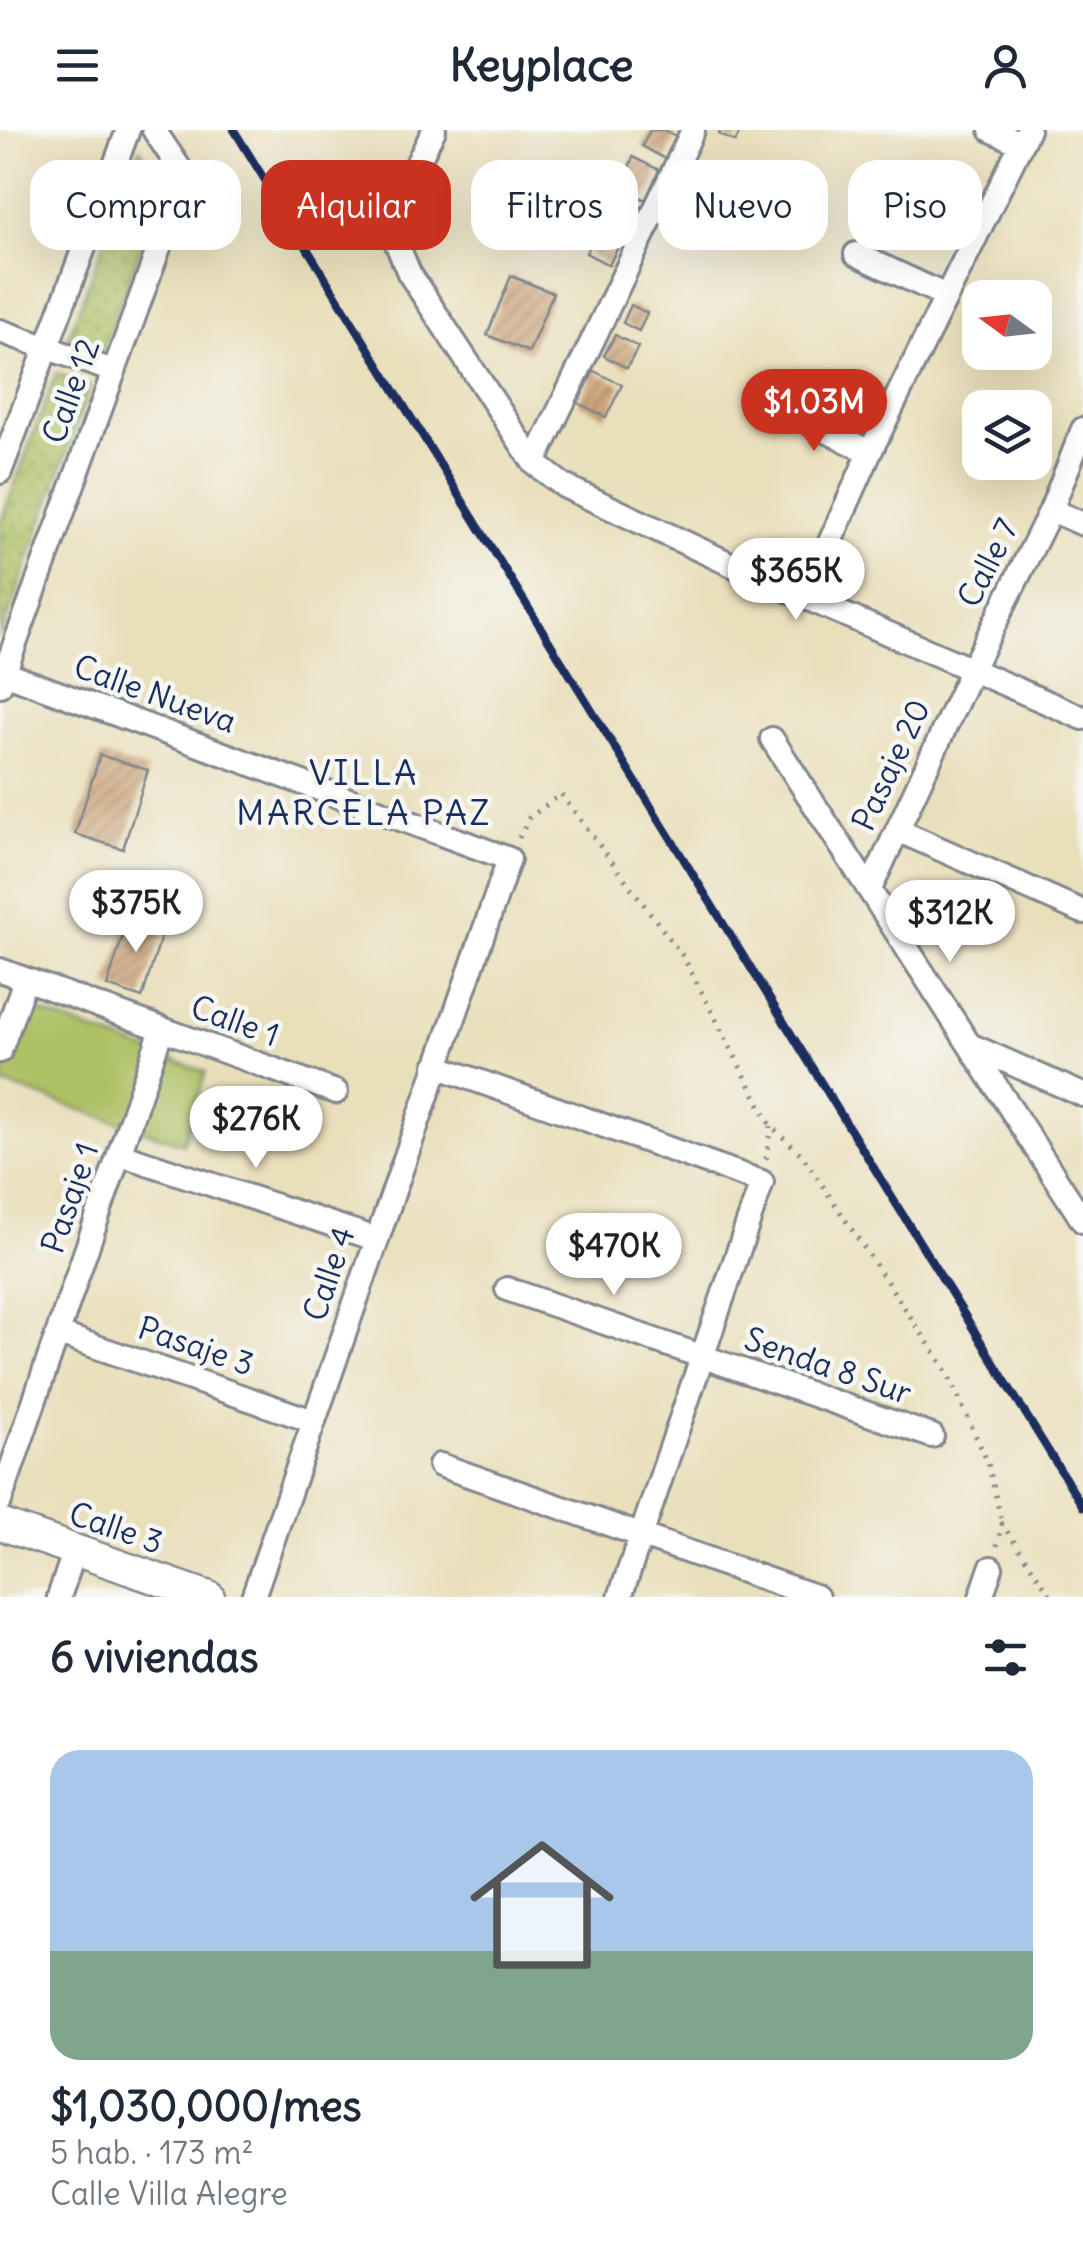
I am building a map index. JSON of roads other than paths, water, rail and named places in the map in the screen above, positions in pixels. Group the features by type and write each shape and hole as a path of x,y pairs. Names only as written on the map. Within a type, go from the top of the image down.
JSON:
{"street":[{"path":"0,472 128,130"},
{"path":"154,130 174,160"},
{"path":"434,130 393,217 394,237 409,273 534,463 564,486 805,598 1083,718"},
{"path":"534,463 693,130"},
{"path":"805,598 870,452 1024,137 991,130"},
{"name":"Calle 12","path":"2,680 158,250"},
{"path":"856,254 946,296"},
{"path":"0,331 113,371"},
{"path":"780,409 870,452"},
{"name":"Calle 7","path":"972,669 1051,510 1083,429"},
{"path":"1051,510 1083,524"},
{"name":"Pasaje 20","path":"870,888 972,669"},
{"name":"Calle Nueva","path":"2,680 509,859"},
{"path":"772,739 1083,1221"},
{"path":"897,830 1083,912"},
{"name":"Calle 4","path":"253,1597 509,859"},
{"name":"Calle 1","path":"0,970 336,1092"},
{"path":"0,1051 25,980"},
{"name":"Pasaje 1","path":"0,1501 162,1030"},
{"path":"970,1045 1083,1095"},
{"path":"436,1066 762,1182 620,1597"},
{"path":"120,1154 376,1238"},
{"name":"Senda 8 Sur","path":"507,1289 932,1436"},
{"name":"Pasaje 3","path":"58,1334 313,1420"},
{"path":"440,1466 818,1597"},
{"name":"Calle 3","path":"0,1524 208,1597"},
{"path":"58,1597 75,1550"},
{"path":"981,1597 991,1568"}],"railway":[{"path":"234,130 1083,1507"}],"district":[{"name":"VILLA MARCELA PAZ","path":"364,793"}]}
